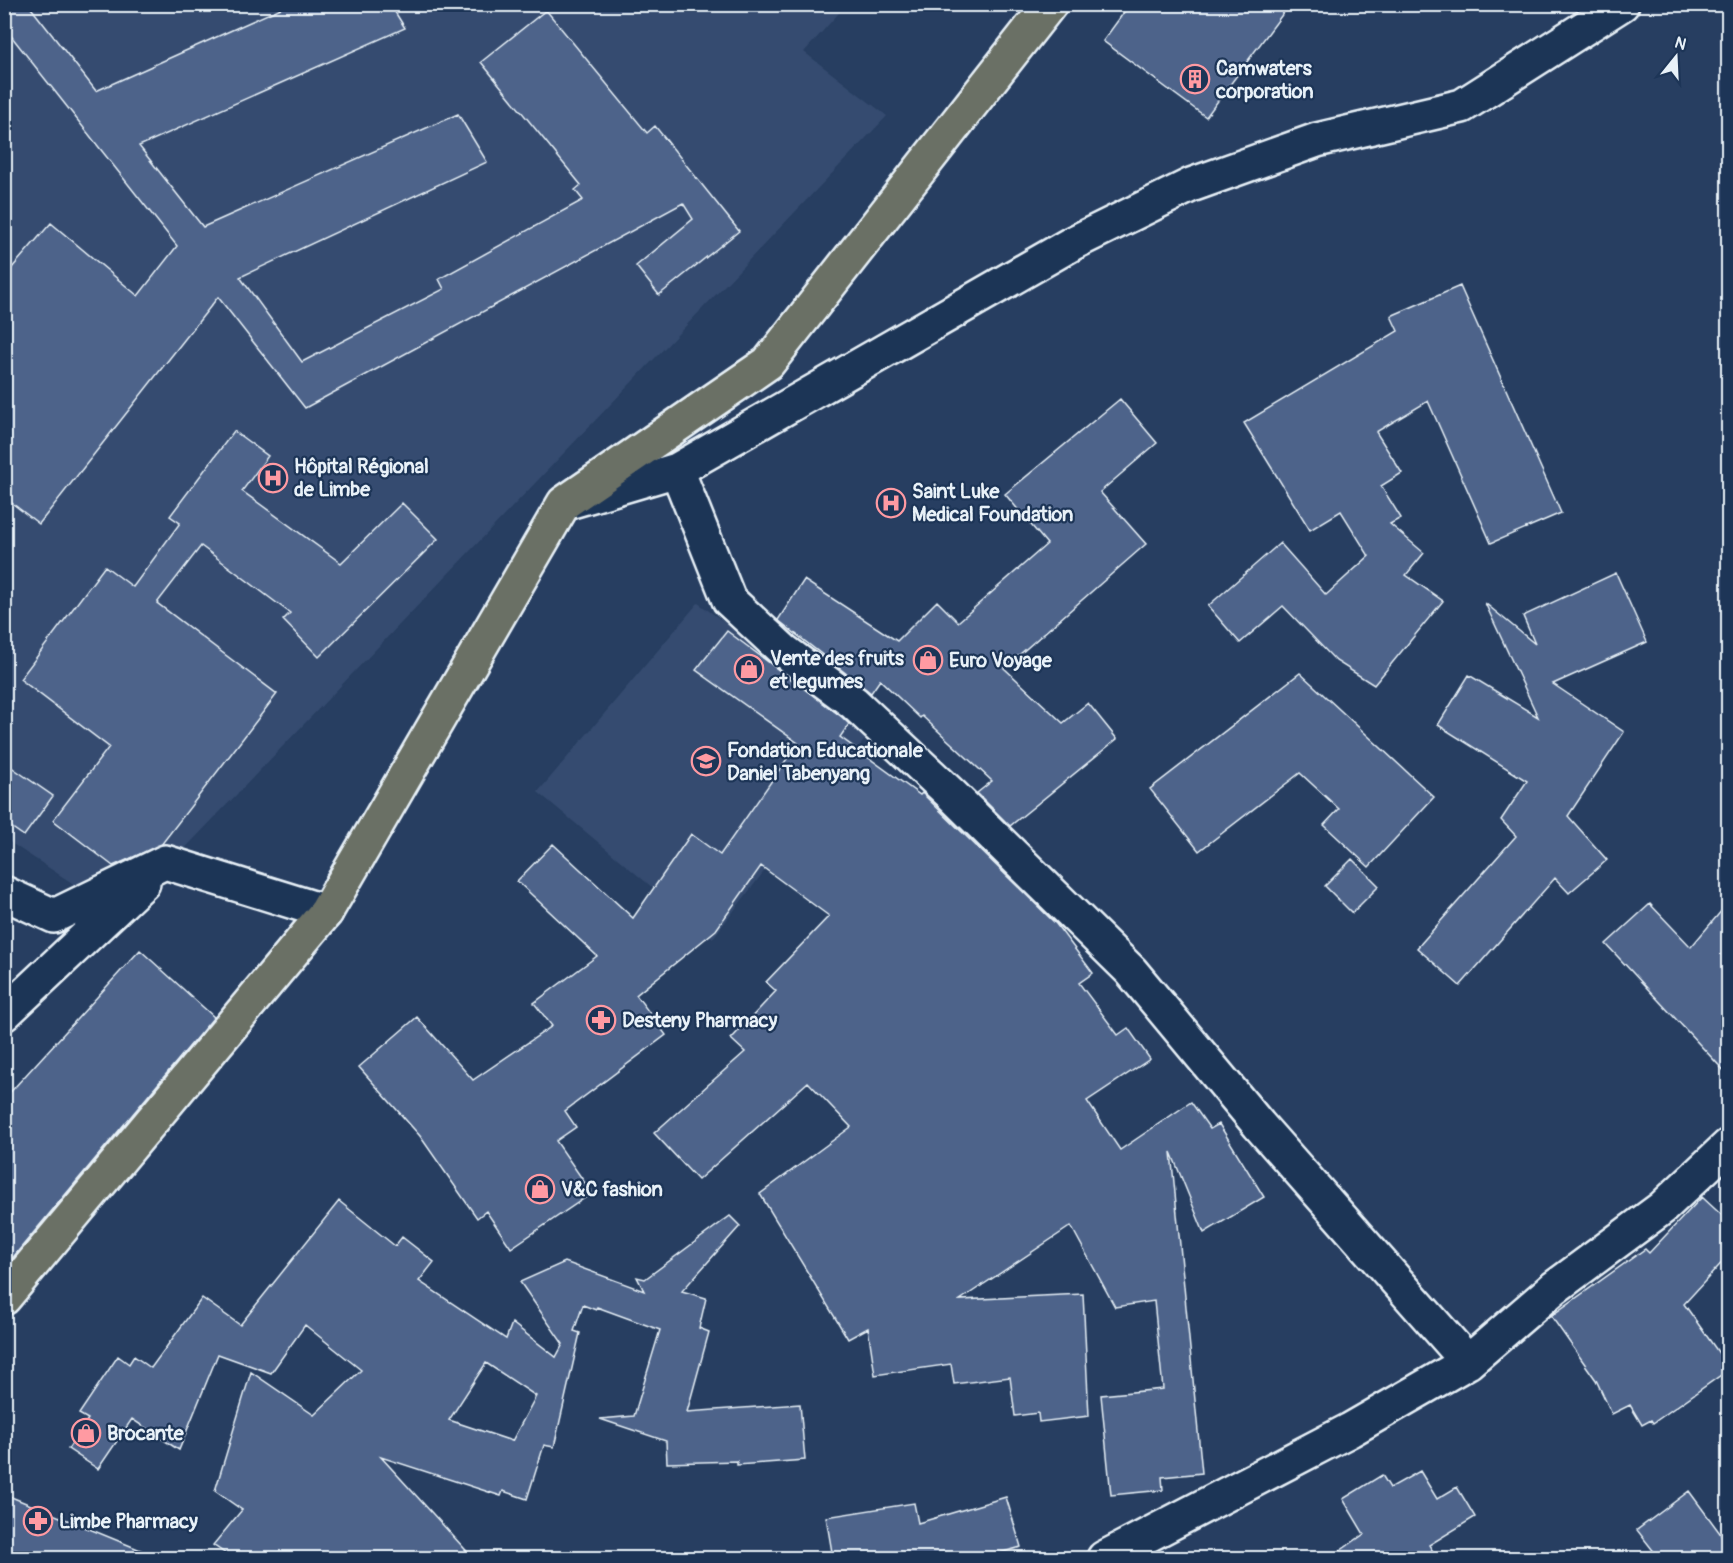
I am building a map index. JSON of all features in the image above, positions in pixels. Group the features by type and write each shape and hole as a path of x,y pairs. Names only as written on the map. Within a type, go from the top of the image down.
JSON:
{"highway":[{"path":"4,1298 326,912 564,503 768,363 1050,4"}],"street":[{"path":"564,503 677,470 1073,243 1191,185 1317,140 1462,106 1622,4"},
{"path":"677,470 729,600 784,651 854,703 952,795 1131,971 1259,1125 1468,1362"},
{"path":"4,1014 165,862"},
{"path":"4,893 54,916 165,862 326,912"},
{"path":"1104,1558 1350,1430 1468,1362 1554,1288 1662,1208 1728,1146"}],"shaded area":[{"name":"Hôpital Régional de Limbe","path":"4,5 846,5 804,52 887,116 121,915 5,839"},
{"name":"Fondation Educationale Daniel Tabenyang","path":"698,603 872,730 713,938 538,792"}],"building":[{"path":"4,4 28,4 96,91 290,4 390,4 405,28 139,146 203,227 458,114 487,162 240,277 302,362 444,289 439,279 583,200 575,190 581,185 481,62 546,10 647,133 655,126 739,231 659,295 636,266 693,219 683,203 305,408 218,297 39,524 4,497 4,277 51,223 138,296 177,246 4,27"},
{"name":"Camwaters corporation","path":"1130,4 1290,4 1206,117 1103,41"},
{"path":"1460,286 1561,513 1491,543 1428,401 1376,432 1402,473 1381,486 1401,518 1390,524 1424,553 1406,575 1443,601 1374,685 1336,661 1283,606 1240,643 1208,606 1280,543 1326,595 1369,556 1341,511 1310,530 1244,423 1398,331 1391,316"},
{"path":"1120,399 1157,443 1100,492 1146,544 1004,668 1063,723 1088,703 1117,739 1010,826 977,793 992,781 922,716 920,718 880,680 871,693 778,620 804,580 897,641 937,601 958,622 1047,544 1005,494"},
{"path":"234,431 268,456 242,491 341,563 402,503 438,539 319,657 283,620 290,613 201,546 157,603 277,694 161,845 113,866 53,820 109,747 20,679 105,566 133,587 180,523 170,516"},
{"path":"1616,573 1647,642 1553,684 1624,732 1568,816 1607,860 1569,893 1555,878 1460,986 1417,948 1516,836 1501,820 1527,781 1438,725 1469,675 1538,717 1485,603 1535,644 1523,616"},
{"path":"727,631 842,717 849,724 840,737 920,795 922,793 1056,924 1093,973 1079,983 1118,1035 1128,1028 1150,1059 1087,1101 1120,1150 1191,1102 1210,1129 1219,1124 1264,1197 1204,1233 1171,1152 1202,1473 1162,1477 1163,1490 1111,1495 1101,1395 1163,1389 1154,1301 1115,1307 1071,1226 960,1300 1083,1294 1089,1416 1039,1422 1038,1413 1015,1416 1010,1377 954,1384 951,1364 875,1375 868,1328 848,1339 760,1194 851,1127 808,1082 698,1180 654,1133 745,1052 731,1039 776,991 766,982 829,916 761,866 716,930 636,995 666,1035 565,1111 576,1127 556,1141 592,1193 511,1248 486,1211 477,1218 420,1136 359,1067 417,1017 473,1080 552,1026 534,1003 597,956 517,881 553,844 633,918 691,834 720,855 798,743 696,670"},
{"path":"1300,673 1434,797 1369,867 1324,825 1339,809 1300,773 1199,851 1150,789"},
{"path":"4,762 53,796 24,836 4,822"},
{"path":"1352,859 1379,886 1352,913 1325,886"},
{"path":"1728,903 1728,1075 1606,944 1650,904 1691,947"},
{"path":"140,950 214,1017 4,1268 4,1099"},
{"path":"1702,1197 1728,1221 1728,1256 1684,1304 1728,1366 1728,1370 1653,1423 1651,1420 1642,1425 1630,1405 1612,1414 1596,1380 1551,1316 1645,1249 1649,1253"},
{"path":"339,1201 395,1246 402,1237 434,1262 419,1281 506,1339 512,1323 556,1357 563,1344 520,1282 565,1262 644,1291 637,1277 645,1279 730,1216 740,1226 682,1291 706,1298 699,1328 709,1332 687,1412 800,1404 805,1460 737,1465 737,1461 667,1463 666,1441 600,1419 634,1416 660,1330 597,1307 596,1310 583,1305 574,1331 580,1333 554,1447 544,1445 527,1499 503,1491 501,1496 381,1457 473,1558 232,1558 213,1545 242,1510 215,1491 251,1372 314,1415 361,1370 305,1325 271,1373 218,1354 179,1450 132,1419 98,1469 68,1449 88,1419 79,1414 118,1356 129,1364 134,1356 151,1368 202,1298 240,1325","holes":["486,1363 536,1396 512,1441 449,1420"]},
{"path":"1420,1471 1437,1499 1457,1487 1475,1517 1429,1545 1437,1558 1330,1558 1364,1534 1343,1499 1382,1475 1390,1488"},
{"path":"1689,1491 1728,1544 1728,1558 1659,1558 1637,1530"},
{"name":"Limbe Pharmacy","path":"4,1494 160,1558 4,1558"},
{"path":"1006,1497 1021,1547 982,1558 833,1558 826,1517 914,1503 918,1523"}],"place":[{"name":"Camwaters corporation","path":"1195,79"},
{"name":"Hôpital Régional de Limbe","path":"273,478"},
{"name":"Saint Luke Medical Foundation","path":"891,503"},
{"name":"Euro Voyage","path":"928,660"},
{"name":"Vente des fruits et legumes","path":"749,669"},
{"name":"Fondation Educationale Daniel Tabenyang","path":"706,761"},
{"name":"Desteny Pharmacy","path":"601,1020"},
{"name":"V&C fashion","path":"540,1189"},
{"name":"Brocante","path":"86,1433"},
{"name":"Limbe Pharmacy","path":"38,1521"}]}
